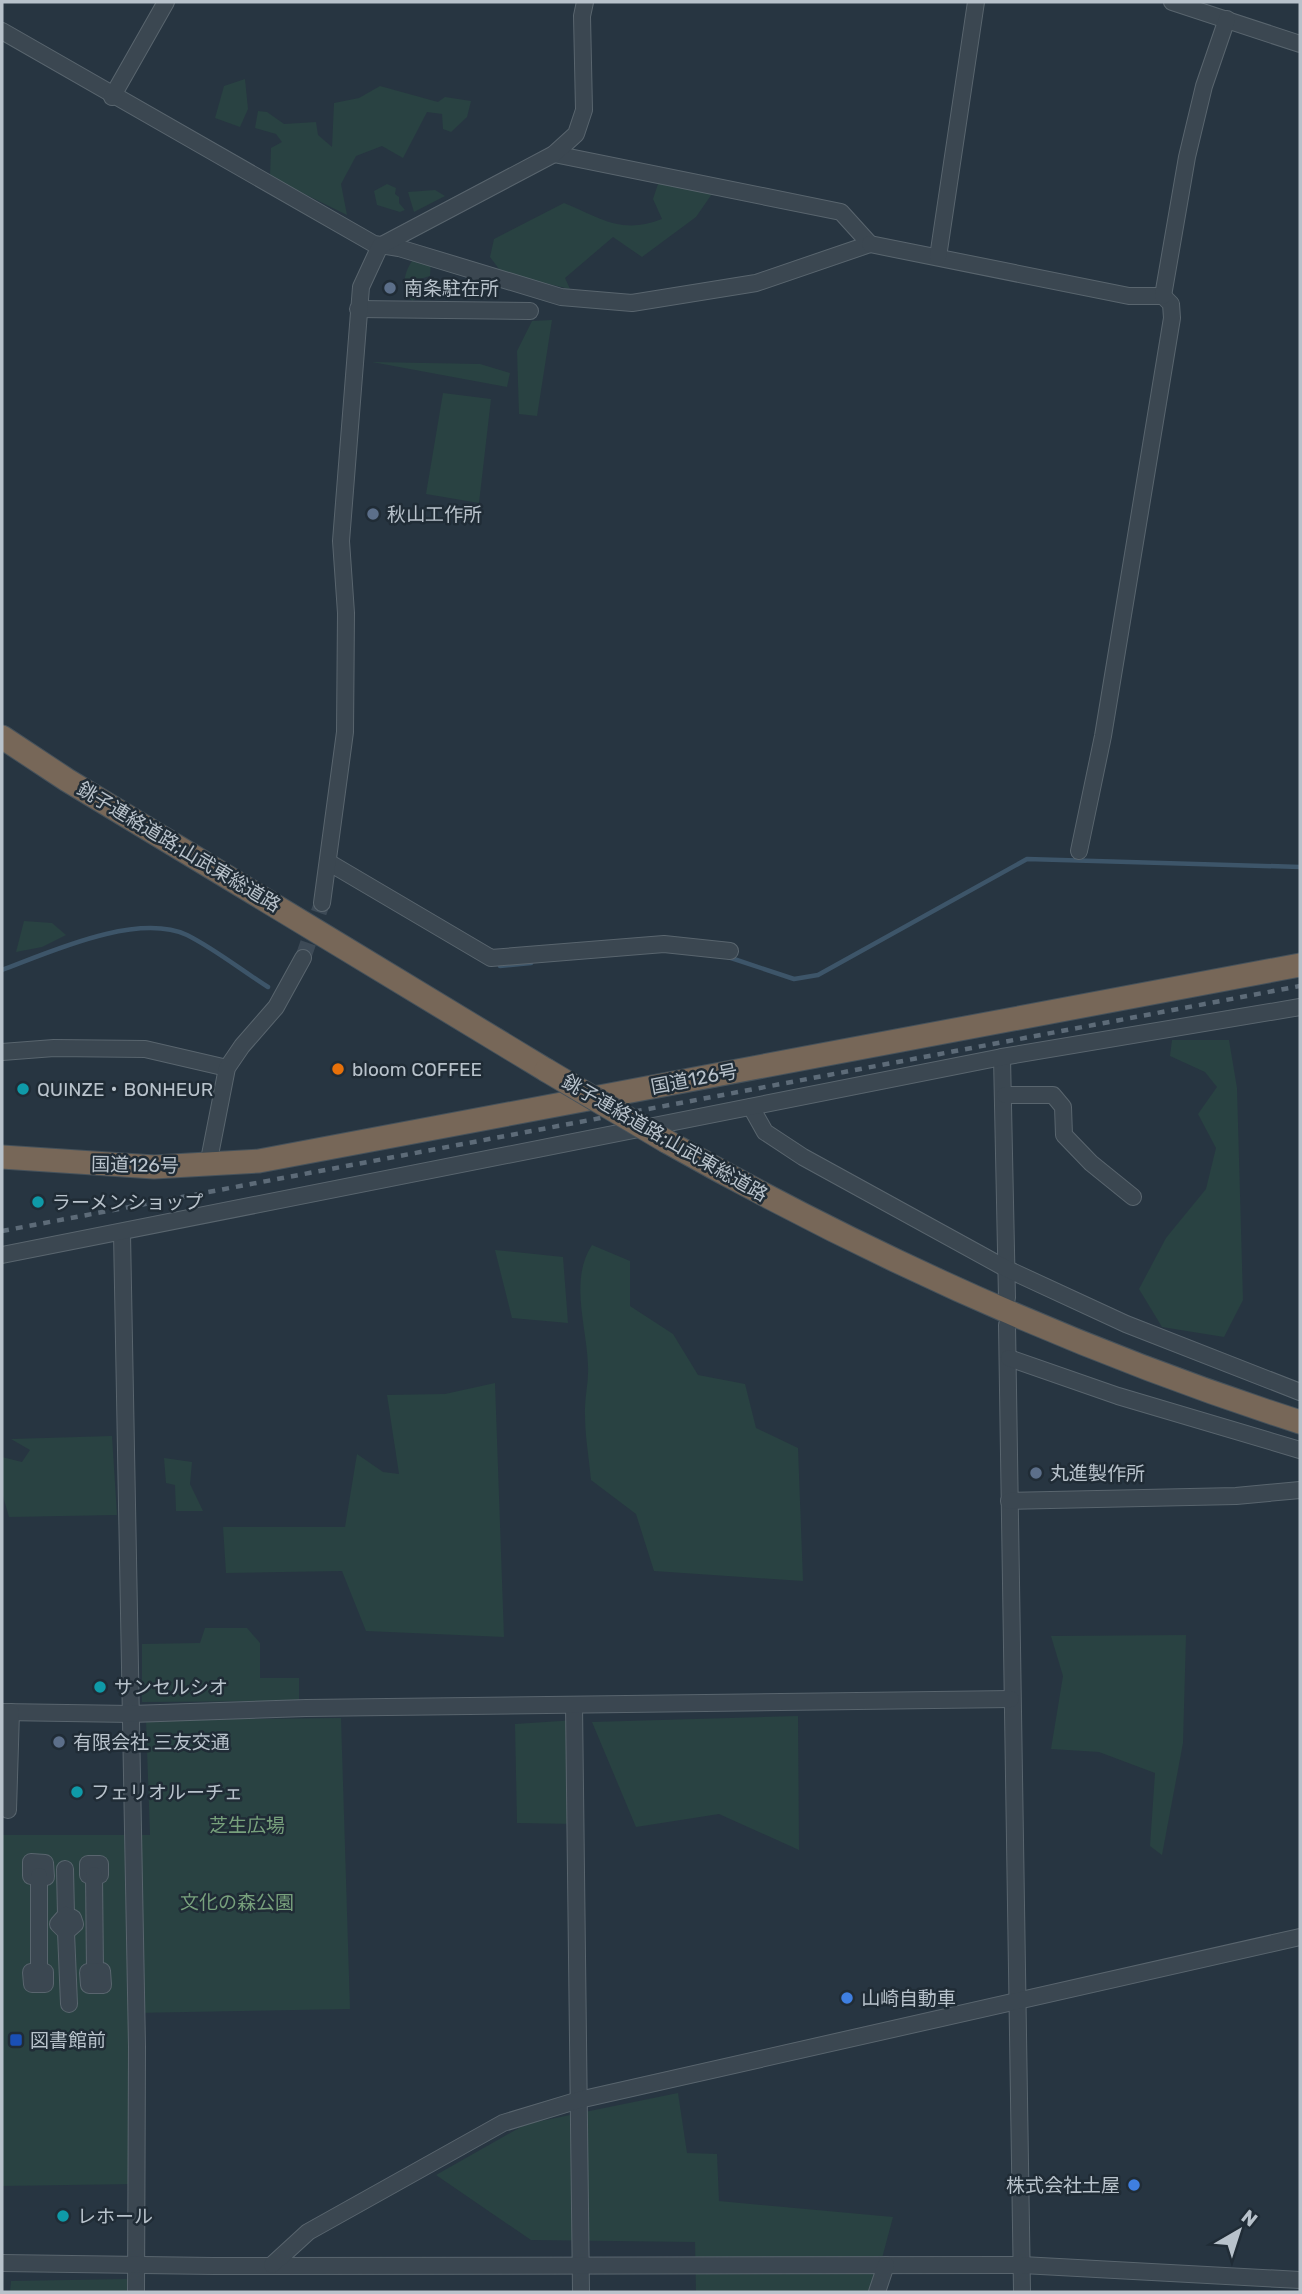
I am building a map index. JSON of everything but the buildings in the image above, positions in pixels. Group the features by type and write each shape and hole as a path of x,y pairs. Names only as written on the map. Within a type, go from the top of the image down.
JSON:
{"highway":[{"path":"2,737 67,780"},
{"path":"2,745 67,780"},
{"name":"銚子連絡道路;山武東総道路","path":"67,780 666,1141 822,1226 945,1284 1156,1372 1300,1422"},
{"name":"国道126号","path":"2,1157 154,1167 259,1161 1300,965"}],"street":[{"path":"112,97 166,2"},
{"path":"321,903 345,732 346,613 341,541 361,287 380,246 554,154 576,134 584,110 582,16 585,2"},
{"path":"938,257 976,2"},
{"path":"1172,2 1196,6 1300,44"},
{"path":"1163,296 1187,157 1204,86 1227,19"},
{"path":"2,31 112,97 380,246 399,248 561,297 632,303 756,283 870,244 1129,296 1163,296 1171,304 1172,318 1103,736 1079,851"},
{"path":"554,154 841,212 870,244"},
{"path":"358,309 530,311"},
{"path":"328,862 491,958 664,944 730,951"},
{"path":"208,1165 227,1068 275,1007 303,958"},
{"path":"2,1255 1003,1058 1300,1007"},
{"path":"2,1052 54,1048 145,1049 227,1068"},
{"path":"1003,1058 1007,1298"},
{"path":"1004,1096 1053,1096 1063,1107 1064,1136 1091,1163 1133,1197"},
{"path":"751,1107 765,1132 794,1151 1005,1268 1126,1324 1300,1392"},
{"path":"122,1233 137,2047 136,2292"},
{"path":"1007,1325 1011,1699 1023,2292"},
{"path":"1009,1358 1131,1400 1300,1450"},
{"path":"1009,1501 1236,1496 1300,1490"},
{"path":"8,1810 6,1712 131,1714 1011,1699"},
{"path":"574,1705 581,2292"},
{"path":"65,1869 69,2004"},
{"path":"65,1869 91,1872 98,1923 92,1974 68,1978 33,1976 42,1872 65,1869"},
{"path":"36,1924 98,1923"},
{"path":"272,2265 308,2232 518,2117 1300,1937"},
{"path":"2,2263 1022,2265 1300,2280"},
{"path":"877,2292 886,2265"}],"green space":[{"path":"245,79 248,109 240,127 215,118 224,86"},
{"path":"380,86 438,102 445,97 471,101 467,117 451,132 443,129 442,114 427,112 403,158 382,146 356,156 341,184 347,215 270,177 271,148 282,142 276,134 255,128 258,111 267,112 284,124 316,122 318,135 332,147 334,103 359,98"},
{"path":"659,181 714,191 696,217 642,257 613,237 565,278 570,289 502,273 490,257 494,239 564,203 600,219 623,225 648,224 662,219 653,199"},
{"path":"387,184 396,188 395,194 405,210 400,212 377,205 374,191"},
{"path":"435,190 445,196 414,212 408,192"},
{"path":"416,255 431,261 430,276 420,279 418,297 412,301 406,289 405,278"},
{"path":"552,320 537,416 519,414 517,351 532,321"},
{"path":"372,362 480,364 510,373 507,387"},
{"path":"443,393 491,399 479,503 426,494"},
{"path":"24,921 52,923 66,935 42,947 16,952"},
{"path":"1172,1040 1229,1040 1237,1088 1243,1300 1224,1337 1162,1327 1139,1289 1166,1238 1206,1189 1216,1148 1198,1114 1217,1087 1205,1072 1170,1056"},
{"path":"592,1245 630,1261 630,1306 673,1334 698,1375 745,1384 756,1428 798,1448 803,1581 654,1571 636,1514 591,1480 585,1423 588,1366 580,1288 585,1259"},
{"path":"495,1250 563,1257 568,1323 512,1318"},
{"path":"495,1383 504,1637 366,1631 342,1571 226,1573 223,1527 345,1527 357,1454 383,1472 399,1474 387,1395 445,1394"},
{"path":"112,1436 117,1515 9,1517 2,1493 2,1457 22,1462 30,1450 11,1439"},
{"path":"164,1458 192,1462 190,1484 203,1511 176,1511 175,1485 166,1483"},
{"path":"205,1628 247,1628 260,1643 260,1678 299,1678 299,1701 142,1702 142,1644 200,1643"},
{"path":"1186,1635 1183,1743 1162,1855 1150,1846 1155,1773 1099,1752 1051,1749 1063,1676 1051,1636"},
{"path":"798,1716 799,1850 719,1814 636,1827 592,1722"},
{"name":"文化の森公園","path":"341,1718 350,2009 133,2013 136,2184 2,2186 2,1835 150,1835 146,1720"},
{"path":"576,1720 577,1824 517,1823 515,1724"},
{"path":"678,2093 687,2153 717,2154 719,2201 893,2217 873,2292 696,2292 695,2242 531,2240 436,2175 526,2124"},
{"path":"129,2279 130,2292 10,2292 11,2281"}],"waterway":[{"path":"728,957 794,979 818,975 1027,859 1300,867"},
{"path":"2,970 94,937 144,928 167,929 187,935 268,987"},
{"path":"500,966 531,963"}],"tunnel":[{"path":"303,958 322,903"}],"railway":[{"path":"2,1231 1300,986"}],"place":[{"name":"南条駐在所","path":"390,288"},
{"name":"秋山工作所","path":"373,514"},
{"name":"bloom COFFEE","path":"338,1069"},
{"name":"QUINZE・BONHEUR","path":"23,1089"},
{"name":"ラーメンショップ","path":"38,1202"},
{"name":"丸進製作所","path":"1036,1473"},
{"name":"サンセルシオ","path":"100,1687"},
{"name":"有限会社 三友交通","path":"59,1742"},
{"name":"フェリオルーチェ","path":"77,1792"},
{"name":"山崎自動車","path":"847,1998"},
{"name":"図書館前","path":"16,2040"},
{"name":"株式会社土屋","path":"1134,2185"},
{"name":"レホール","path":"63,2216"}],"park label":[{"name":"芝生広場","path":"247,1825"}]}
